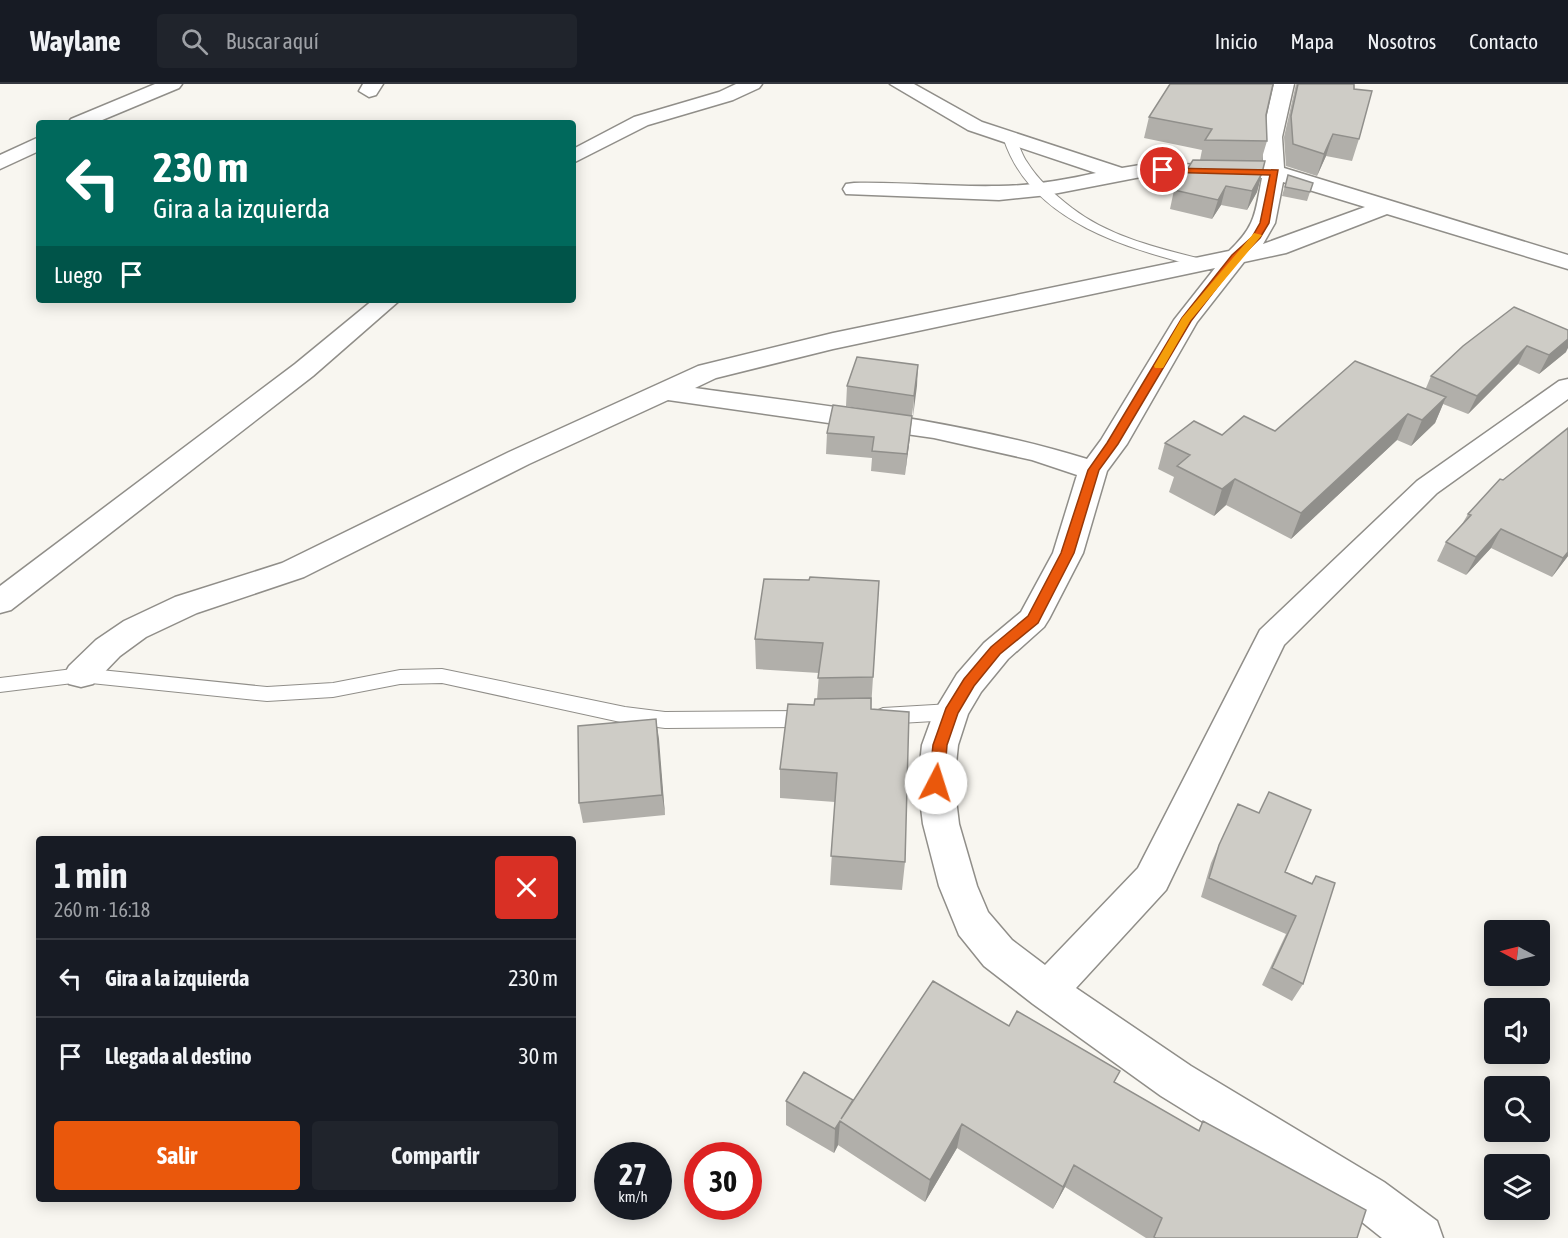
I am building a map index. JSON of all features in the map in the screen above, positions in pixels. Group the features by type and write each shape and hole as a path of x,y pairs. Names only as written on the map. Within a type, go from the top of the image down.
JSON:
{"street":[{"path":"85,120 172,84"},
{"path":"576,155 642,121 726,96 752,84"},
{"path":"900,84 975,126 1010,140 1123,176"},
{"path":"1284,84 1272,136 1275,172 1264,223 1256,238 1236,257 1186,320 1113,444 1094,470 1068,553 1033,620 996,651 969,683 951,712 940,745 936,783 941,824 958,886 973,923 998,953 1047,991 1176,1081 1368,1198 1420,1238"},
{"path":"5,160 36,144"},
{"path":"5,160 36,168"},
{"path":"854,189 911,188 999,193 1042,189 1146,171 1275,172 1568,262"},
{"path":"81,675 108,648 135,629 186,605 293,570 519,458 707,372 754,358 1278,248 1384,207"},
{"path":"0,602 304,370 384,303"},
{"path":"1047,991 1152,879 1271,638 1427,487 1568,387"},
{"path":"663,391 974,437 1035,450 1094,470"}],"lane":[{"path":"1010,140 1015,157 1042,189 1075,219 1161,254 1204,264"},
{"path":"0,685 81,675 267,694 333,690 400,677 442,676 625,715 665,720 829,718"},
{"path":"864,717 951,712"}],"building":[{"path":"1170,84 1273,84 1266,115 1267,141 1205,140 1212,129 1149,117"},
{"path":"1298,84 1354,84 1354,89 1372,91 1359,139 1333,134 1324,154 1293,144 1291,116"},
{"path":"1193,160 1265,161 1262,173 1252,191 1226,186 1218,200 1174,190"},
{"path":"1288,175 1313,183 1310,192 1285,187"},
{"path":"1514,307 1568,330 1568,339 1549,355 1527,346 1477,396 1431,376 1463,346"},
{"path":"857,357 918,365 914,396 847,386"},
{"path":"1355,361 1446,397 1422,420 1408,414 1301,513 1235,479 1222,489 1177,466 1190,455 1165,443 1194,421 1222,435 1244,416 1275,431"},
{"path":"833,405 912,416 907,454 872,451 874,437 827,433"},
{"path":"1568,428 1568,552 1563,558 1501,529 1476,557 1446,542 1500,479 1503,480"},
{"path":"810,577 879,581 873,677 818,678 823,643 755,639 764,579 809,580"},
{"path":"871,698 871,709 909,712 905,862 831,856 837,773 780,769 788,704 814,705 815,699"},
{"path":"656,719 662,795 579,803 578,726"},
{"path":"1269,792 1311,810 1285,872 1312,884 1316,876 1335,883 1303,984 1272,968 1296,916 1209,878 1219,845 1238,804 1259,813"},
{"path":"933,981 1009,1026 1017,1011 1120,1071 1114,1082 1199,1131 1203,1121 1366,1210 1357,1238 1156,1238 1154,1237 1162,1218 1074,1165 1063,1187 962,1124 930,1180 840,1121 835,1129 786,1101 804,1072 853,1100 841,1119"}],"slow traffic":[{"path":"1159,366 1186,320 1236,257 1258,235"}],"route":[{"path":"936,783 940,745 951,712 969,683 996,651 1033,620 1068,553 1094,470 1113,444 1186,320 1236,257 1256,238 1264,223 1275,172 1163,170"}]}
